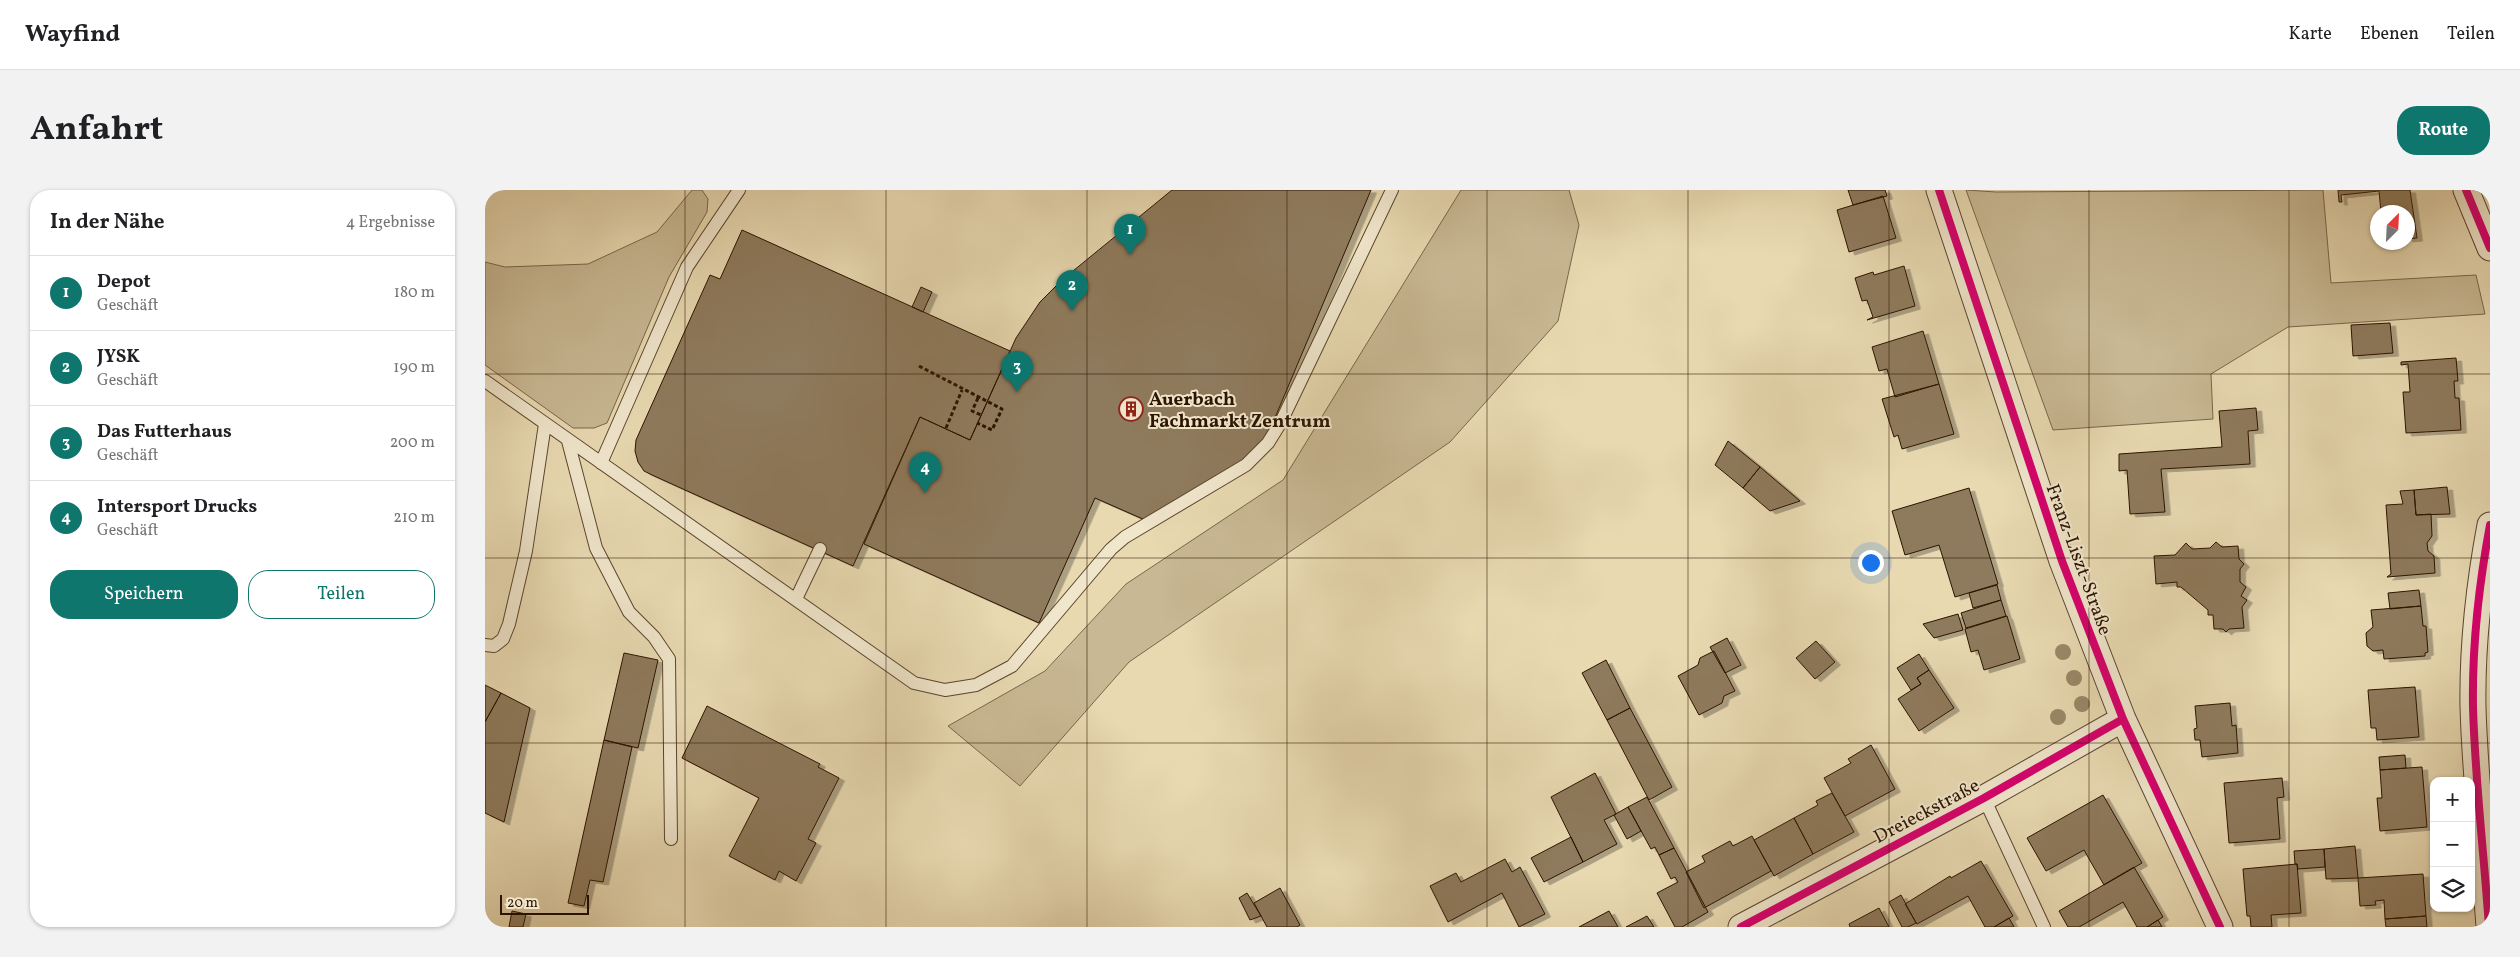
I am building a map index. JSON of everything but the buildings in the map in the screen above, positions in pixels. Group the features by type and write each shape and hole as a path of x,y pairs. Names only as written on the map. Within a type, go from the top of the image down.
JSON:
{"street":[{"name":"Franz-Liszt-Straße","path":"1939,190 2059,552 2123,719 2220,927"},
{"path":"2466,190 2490,248"},
{"path":"2489,927 2473,706 2476,627 2482,569 2490,525"},
{"name":"Dreieckstraße","path":"1741,927 1984,798 2123,719"}],"lane":[{"path":"601,463 687,267 739,190"},
{"path":"485,381 915,683 945,690 976,685 1012,666 1111,549 1125,537 1246,465 1268,443 1281,422 1392,190"},
{"path":"485,645 494,646 503,640 509,624 526,551 545,424"},
{"path":"568,441 596,548 629,612 654,638 669,659 671,839"},
{"path":"796,599 819,550"},
{"name":"Dreieckstraße","path":"1984,798 2044,927"}],"path":[{"path":"919,366 1001,409 992,430 977,424"},
{"path":"946,428 962,390"},
{"path":"978,398 972,411 981,415"}],"shaded area":[{"path":"692,190 702,190 708,199 707,212 669,277 607,423 594,428 573,428 485,365 485,262 505,267 588,264 657,232"},
{"path":"1461,190 1569,190 1579,225 1558,321 1450,442 1129,662 1020,786 948,726 1045,671 1126,584 1283,480"},
{"path":"1966,190 1996,192 2323,190 2331,283 2476,275 2485,314 2288,327 2211,374 2213,419 2053,430"}],"cycle path":[{"path":"1939,190 2062,561 2123,719 2220,927"},
{"path":"2466,190 2490,248"},
{"path":"2489,927 2476,762 2473,684 2477,615 2490,525"},
{"path":"1741,927 1984,798 2123,719"}],"place":[{"name":"Depot","path":"1130,255"},
{"name":"JYSK","path":"1072,311"},
{"name":"Das Futterhaus","path":"1017,392"},
{"name":"Auerbach Fachmarkt Zentrum","path":"1131,409"},
{"name":"Intersport Drucks","path":"925,493"}]}
